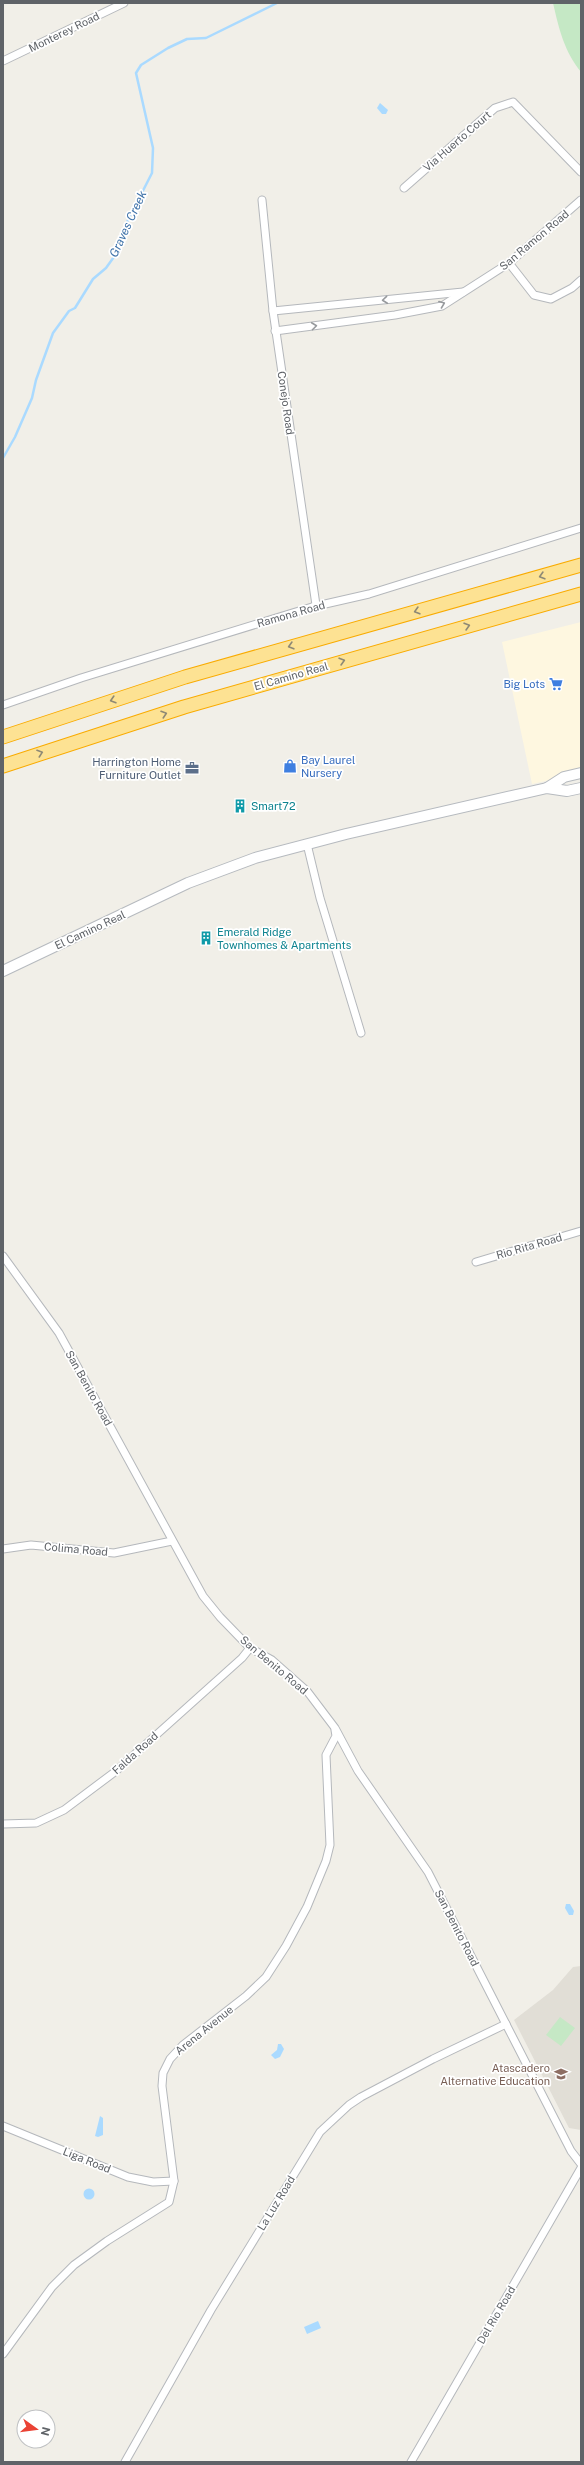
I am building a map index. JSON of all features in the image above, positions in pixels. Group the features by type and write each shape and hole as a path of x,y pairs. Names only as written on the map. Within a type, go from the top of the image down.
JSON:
{"highway":[{"path":"3,737 193,675 581,565"},
{"name":"El Camino Real","path":"3,766 184,707 562,599 581,595"}],"main road":[{"name":"El Camino Real","path":"3,971 196,880 255,858 307,844 547,788 564,777 581,773"},
{"name":"El Camino Real","path":"547,788 567,791 581,788"}],"street":[{"name":"Monterey Road","path":"3,61 124,3"},
{"name":"Via Huerto Court","path":"404,188 495,108 513,102 581,172"},
{"name":"Conejo Road","path":"262,200 275,330 316,605"},
{"name":"San Ramon Road","path":"275,330 395,315 442,306 509,263 581,200"},
{"path":"509,263 534,295 551,299 572,288 581,280"},
{"path":"273,311 465,292"},
{"name":"Ramona Road","path":"3,705 81,678 316,605 369,594 581,528"},
{"path":"307,844 320,898 361,1033"},
{"name":"Rio Rita Road","path":"476,1262 581,1231"},
{"name":"San Benito Road","path":"3,1256 59,1333 203,1596 220,1618 250,1648 272,1660 307,1691 335,1728 358,1771 428,1872 571,2150 581,2164"},
{"name":"Colima Road","path":"3,1549 31,1545 114,1553 172,1541"},
{"name":"Falda Road","path":"3,1824 36,1823 64,1810 116,1771 242,1658 250,1648"},
{"name":"Arena Avenue","path":"3,2354 52,2287 82,2258 169,2202 174,2181 162,2086 163,2073 170,2058 183,2044 246,1996 266,1977 286,1946 307,1907 326,1861 330,1845 326,1755 336,1736 335,1728"},
{"name":"La Luz Road","path":"125,2462 216,2304 320,2132 349,2105 361,2097 433,2059 506,2024"},
{"name":"Liga Road","path":"3,2126 128,2177 153,2182 174,2181"},
{"name":"Del Rio Road","path":"411,2462 581,2168"}],"shaded area":[{"path":"581,622 581,773 532,784 502,642"},
{"name":"Atascadero Alternative Education","path":"581,1966 581,2130 569,2128 514,2020 553,1990 573,1967"}],"green space":[{"path":"553,3 581,3 581,72 566,48"},
{"path":"560,2017 575,2028 561,2046 546,2035"}],"water":[{"path":"380,103 388,110 386,114 382,114 377,108"},
{"path":"566,1904 570,1904 574,1911 573,1915 569,1915 565,1908"},
{"path":"278,2044 281,2044 284,2049 280,2057 275,2059 271,2055 277,2050"},
{"path":"100,2116 103,2118 103,2135 98,2137 95,2136"},
{"path":"87,2189 91,2189 93,2190 93,2198 87,2199 84,2196 84,2192"},
{"path":"318,2321 321,2328 307,2334 304,2327"}],"waterway":[{"name":"Graves Creek","path":"3,458 15,437 32,398 36,380 53,333 69,311 75,308 93,279 106,268 116,254 128,220 152,173 153,148 136,73 141,65 168,48 187,39 206,38 277,3"}],"place":[{"name":"Big Lots","path":"556,684"},
{"name":"Bay Laurel Nursery","path":"290,766"},
{"name":"Harrington Home Furniture Outlet","path":"192,768"},
{"name":"Smart72","path":"240,806"},
{"name":"Emerald Ridge Townhomes & Apartments","path":"206,938"},
{"name":"Atascadero Alternative Education","path":"561,2074"}]}
